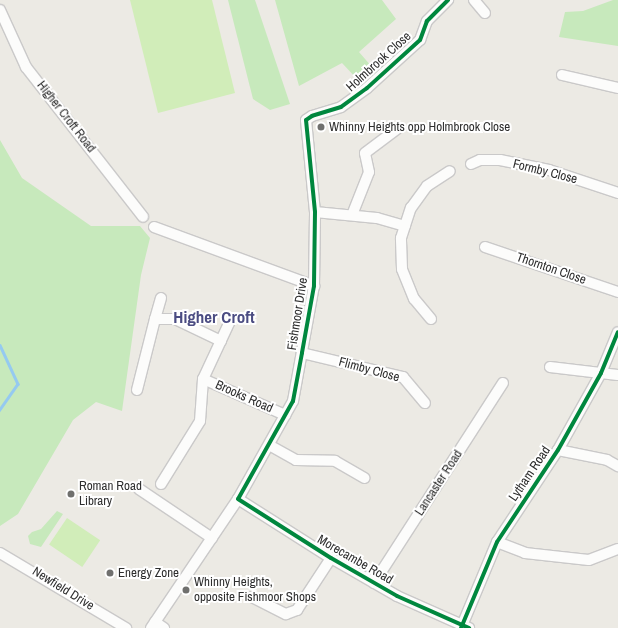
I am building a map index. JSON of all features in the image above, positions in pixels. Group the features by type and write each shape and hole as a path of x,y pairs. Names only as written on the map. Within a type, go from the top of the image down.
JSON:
{"street":[{"name":"Holmbrook Close","path":"307,118 341,107 367,88 420,40 427,21 448,0"},
{"path":"474,0 485,13"},
{"name":"Higher Croft Road","path":"0,10 26,67 143,217"},
{"path":"562,75 618,88"},
{"name":"Fishmoor Drive","path":"153,625 238,499 292,401 314,286 316,212 307,118"},
{"path":"352,214 369,172 365,153 397,129"},
{"name":"Formby Close","path":"471,164 480,160 500,160 549,170 618,193"},
{"path":"431,319 414,299 402,269 401,238 411,208 427,186 450,171"},
{"path":"316,212 352,214 405,226"},
{"path":"154,227 314,286"},
{"name":"Thornton Close","path":"485,247 618,292"},
{"path":"137,390 161,298"},
{"path":"155,319 175,319 221,341"},
{"name":"Brooks Road","path":"161,484 200,421 203,379 231,319"},
{"name":"Lytham Road","path":"464,628 497,542 558,450 601,373 618,332"},
{"name":"Flimby Close","path":"302,353 402,377 425,403"},
{"path":"550,366 618,374"},
{"name":"Brooks Road","path":"203,379 285,415"},
{"name":"Lancaster Road","path":"374,583 503,383"},
{"path":"269,445 296,460 334,461 365,478"},
{"path":"558,450 607,460 618,466"},
{"path":"139,489 212,538"},
{"name":"Morecambe Road","path":"238,499 330,558 374,583 464,628"},
{"path":"497,542 525,552 589,560 618,549"},
{"name":"Newfield Drive","path":"0,552 126,628"},
{"path":"252,597 286,614 297,610 330,558"},
{"path":"153,625 164,628"}],"green space":[{"path":"130,0 212,0 235,93 158,113"},
{"path":"228,0 255,0 290,104 270,110 253,99"},
{"path":"275,0 382,0 396,19 359,52 372,67 357,79 342,63 299,86"},
{"path":"613,0 618,0 618,46 559,37 565,12 583,11"},
{"path":"0,140 22,178 91,226 140,226 150,238 141,275 122,411 96,402 73,420 18,514 0,526"},
{"path":"57,511 63,514 41,547 30,544 28,536 32,532 41,529"},
{"path":"67,518 100,540 82,567 49,545"}],"waterway":[{"path":"0,345 18,384 0,410"}],"cycle path":[{"path":"448,0 427,21 420,40 367,88 341,107 312,116 306,120 315,212 314,286 302,353 293,401 238,499 331,558 397,596 469,628"},
{"path":"461,628 497,542 558,450 601,373 618,332"}],"place":[{"name":"Whinny Heights opp Holmbrook Close","path":"321,127"},
{"name":"Roman Road Library","path":"71,494"},
{"name":"Energy Zone","path":"110,573"},
{"name":"Whinny Heights, opposite Fishmoor Shops","path":"186,590"}],"district":[{"name":"Higher Croft","path":"214,317"}]}
